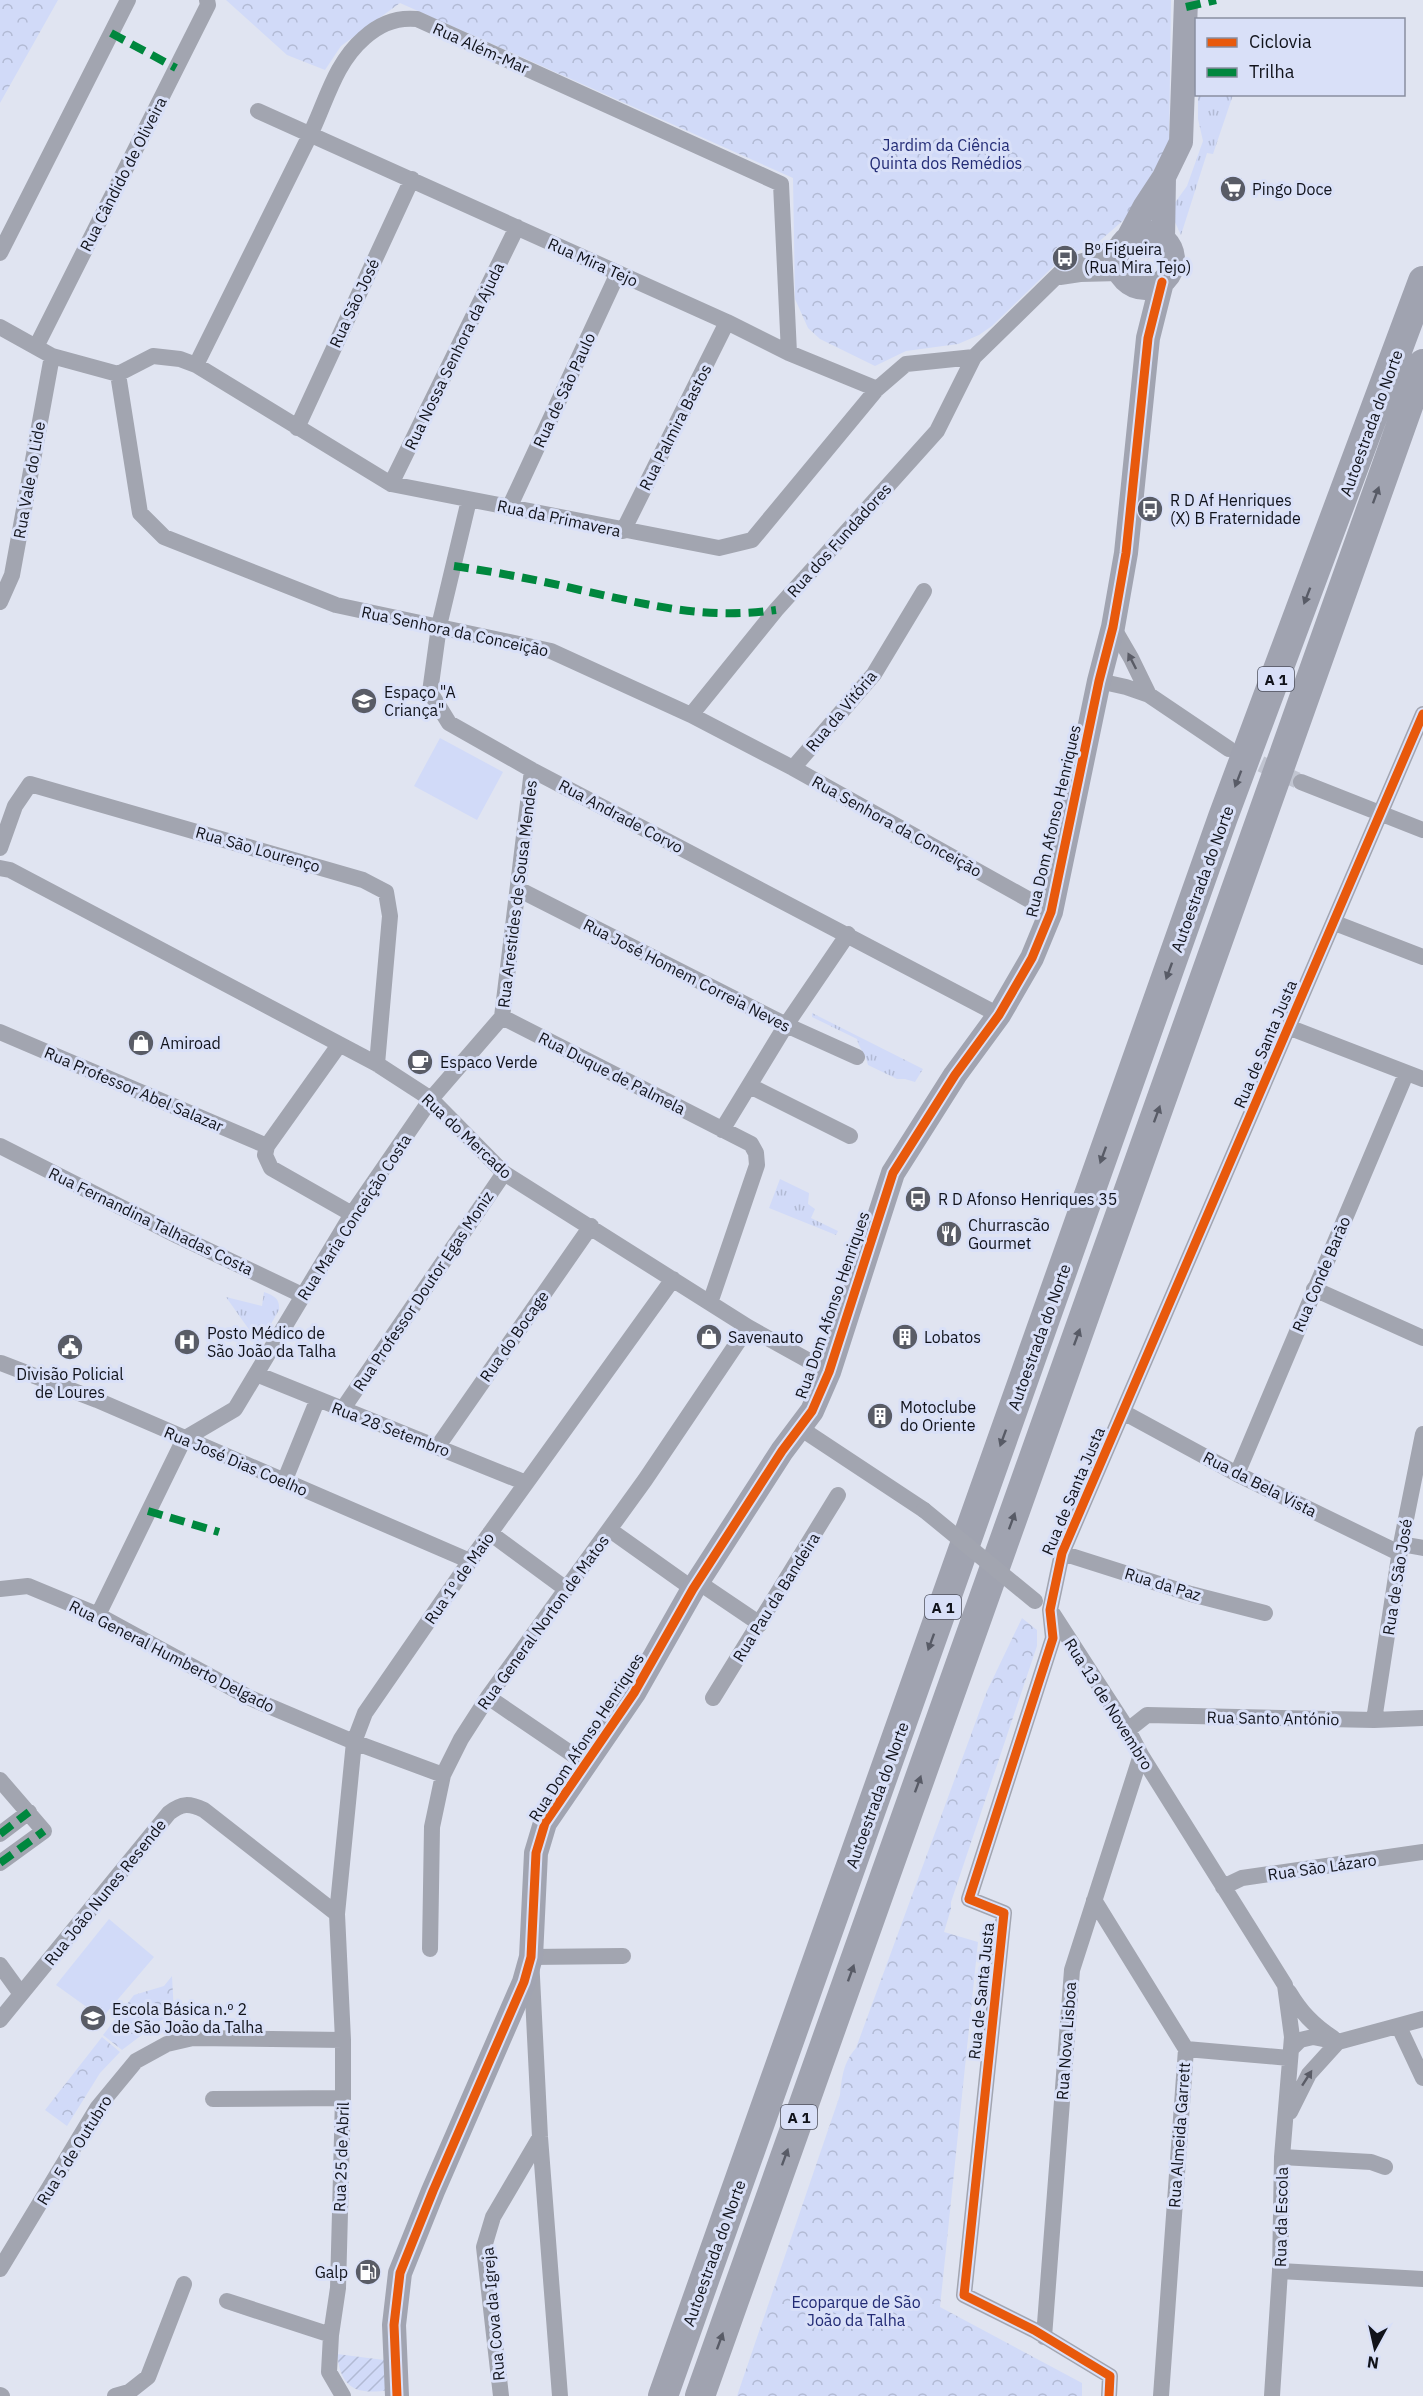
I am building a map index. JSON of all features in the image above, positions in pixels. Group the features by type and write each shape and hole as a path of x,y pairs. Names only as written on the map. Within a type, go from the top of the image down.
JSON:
{"highway":[{"name":"Autoestrada do Norte","path":"663,2396 1223,817 1423,281"},
{"name":"Autoestrada do Norte","path":"700,2396 1423,364"}],"street":[{"path":"0,253 128,0"},
{"name":"Rua Cândido de Oliveira","path":"36,347 208,5 207,0"},
{"path":"1126,279 1117,263 1118,252 1164,177 1181,142 1186,0"},
{"name":"Rua Além-Mar","path":"196,365 311,133 336,74 363,39 389,21 403,18 417,19 781,184 789,353"},
{"name":"Rua Mira Tejo","path":"258,111 412,178 727,322 789,353 877,388"},
{"path":"1163,239 1164,177"},
{"name":"Rua São José","path":"297,428 412,178"},
{"name":"Rua Nossa Senhora da Ajuda","path":"391,484 517,227"},
{"path":"974,357 1053,280 1069,265 1090,259 1125,240 1146,232 1163,239 1172,252 1173,262 1170,271 1162,282 1147,287 1126,279 1067,275 1053,280"},
{"name":"Rua de São Paulo","path":"509,507 618,273"},
{"name":"Rua Dom Afonso Henriques","path":"1126,279 1148,338"},
{"name":"Rua Dom Afonso Henriques","path":"397,2396 394,2325 400,2273 524,1982 531,1957 536,1853 545,1823 634,1693 695,1586 782,1451 812,1411 829,1372 893,1173 955,1075 999,1015 1032,958 1051,912 1099,681 1113,627 1126,552 1148,338 1162,282"},
{"name":"Rua Palmira Bastos","path":"623,531 727,322"},
{"path":"0,327 52,356 118,374"},
{"name":"Rua Vale do Lide","path":"0,602 12,575 52,356"},
{"name":"Rua da Primavera","path":"118,374 153,356 180,359 196,365 391,484 719,548 752,540 877,388 906,364 974,357"},
{"name":"Rua dos Fundadores","path":"691,715 776,610 937,432 974,357"},
{"name":"Rua Senhora da Conceição","path":"118,374 140,513 164,537 336,605 551,651 691,715 793,768 1051,912"},
{"name":"Rua Andrade Corvo","path":"469,500 439,626 430,692 449,723 532,770 999,1015"},
{"name":"Rua da Vitória","path":"793,768 874,674 924,591"},
{"path":"1113,627 1149,695"},
{"path":"1099,681 1149,695 1229,749"},
{"name":"Rua de Santa Justa","path":"1109,2396 1110,2376 1044,2337 964,2295 1004,1914 969,1899 1049,1653 1053,1638 1050,1610 1062,1553 1423,714"},
{"name":"Rua Arestides de Sousa Mendes","path":"431,1099 502,1017 532,770"},
{"path":"1301,782 1380,811 1423,830"},
{"name":"Rua São Lourenço","path":"0,848 15,806 30,784 363,880 386,892 390,916 377,1064"},
{"name":"Rua do Mercado","path":"0,868 10,870 377,1064 431,1099 504,1173 591,1226 748,1328 829,1372"},
{"name":"Rua José Homem Correia Neves","path":"518,889 786,1025 857,1057"},
{"path":"1335,923 1423,957"},
{"path":"722,1130 786,1025 848,934"},
{"name":"Rua Duque de Palmela","path":"502,1017 751,1144 756,1153 758,1165 710,1303"},
{"path":"1288,1027 1423,1079"},
{"name":"Rua Professor Abel Salazar","path":"0,1032 267,1146"},
{"path":"339,1045 267,1146 264,1155 271,1168 352,1214"},
{"name":"Rua Conde Barão","path":"1237,1474 1406,1074"},
{"path":"750,1086 850,1136"},
{"name":"Rua Maria Conceição Costa","path":"184,1439 235,1409 352,1214 431,1099"},
{"name":"Rua Fernandina Talhadas Costa","path":"0,1146 178,1236 302,1295"},
{"name":"Rua Professor Doutor Egas Moniz","path":"342,1410 504,1173"},
{"name":"Rua do Bocage","path":"438,1446 591,1226"},
{"name":"Rua 1º de Maio","path":"337,1914 354,1742 365,1713 470,1561 672,1279"},
{"path":"1314,1289 1423,1338"},
{"name":"Rua General Norton de Matos","path":"429,1949 432,1827 443,1775 461,1739 488,1696 610,1530 748,1328"},
{"name":"Rua José Dias Coelho","path":"1,1362 97,1400 470,1561"},
{"name":"Rua 28 Setembro","path":"256,1374 317,1401 438,1446 526,1483"},
{"path":"284,1482 317,1401"},
{"name":"Rua da Bela Vista","path":"1123,1412 1237,1474 1400,1548 1423,1548"},
{"name":"Rua 13 de Novembro","path":"800,1428 924,1510 1035,1601 1050,1610 1128,1730 1141,1755 1285,1985 1291,2048"},
{"name":"Rua de São José","path":"1374,1720 1400,1548 1423,1434"},
{"path":"98,1615 184,1439"},
{"name":"Rua Pau da Bandeira","path":"713,1698 838,1495"},
{"path":"610,1530 695,1586 760,1624"},
{"path":"490,1533 566,1589"},
{"name":"Rua da Paz","path":"1062,1553 1191,1594 1265,1613"},
{"name":"Rua General Humberto Delgado","path":"0,1589 28,1586 98,1615 250,1698 354,1742 443,1775"},
{"path":"488,1696 585,1763"},
{"name":"Rua Santo António","path":"1128,1730 1147,1715 1374,1720 1423,1718"},
{"name":"Rua Nova Lisboa","path":"1044,2337 1071,1970 1141,1755"},
{"path":"0,1780 6,1797 29,1812 44,1831 0,1863"},
{"name":"Rua João Nunes Resende","path":"0,2020 169,1813 180,1804 192,1804 204,1810 337,1914"},
{"path":"0,1834 29,1812"},
{"name":"Rua São Lázaro","path":"1223,1887 1242,1878 1423,1852"},
{"name":"Rua Almeida Garrett","path":"1095,1900 1186,2049 1161,2396"},
{"name":"Rua 25 de Abril","path":"337,1914 343,2040 343,2098 338,2289 331,2335 329,2372 343,2396"},
{"path":"560,2396 540,2137 531,1957 623,1956"},
{"path":"0,1965 21,1994"},
{"path":"1285,1985 1301,2012 1314,2025 1338,2042"},
{"path":"1291,2048 1300,2040 1313,2037 1338,2042 1423,2019"},
{"path":"1399,2027 1423,2078"},
{"name":"Rua 5 de Outubro","path":"0,2269 98,2108 136,2061 167,2044 193,2038 343,2040"},
{"path":"1286,2120 1309,2074 1338,2042"},
{"path":"1186,2049 1291,2048 1306,2056 1323,2057"},
{"name":"Rua da Escola","path":"1272,2396 1280,2271 1282,2157 1291,2048"},
{"path":"213,2099 343,2098"},
{"name":"Rua Cova da Igreja","path":"501,2396 484,2247 493,2217 540,2137"},
{"path":"1282,2157 1371,2162 1385,2167"},
{"path":"1280,2271 1423,2279"},
{"path":"115,2396 129,2392 148,2377 184,2284"},
{"path":"227,2301 331,2335"}],"green space":[{"path":"0,0 58,0 0,103"},
{"name":"Jardim da Ciência Quinta dos Remédios","path":"226,0 1171,0 1169,145 1126,218 1095,245 1065,255 992,326 979,335 958,344 906,351 875,366 820,339 808,328 795,299 793,178 400,3 341,46 325,70 287,55"},
{"path":"1198,96 1233,96 1213,154 1207,153 1181,235 1173,218 1174,204 1187,186 1203,141 1198,119"},
{"path":"440,738 503,772 477,820 414,786"},
{"path":"812,1013 923,1069 915,1082 897,1079 868,1065 857,1039 812,1017"},
{"path":"780,1179 809,1193 808,1204 815,1209 811,1218 838,1231 836,1235 769,1208"},
{"path":"264,1292 276,1298 279,1310 255,1352 253,1351 255,1338 226,1297 262,1306"},
{"name":"Ecoparque de São João da Talha","path":"1022,1618 1037,1630 1037,1646 951,1902 944,1932 978,1942 940,2307 1082,2383 1082,2396 737,2396 840,2095 846,2065 856,2048 987,1691"},
{"path":"109,1919 154,1957 102,2018 56,1985"},
{"path":"172,1976 174,2015 160,2021 122,2050 103,2035 134,1995 164,1986"},
{"path":"102,2037 120,2052 100,2073 67,2126 45,2110"},
{"path":"337,2354 384,2360 389,2390 368,2391 352,2387 342,2375"}],"tunnel":[{"path":"1239,754 1301,782"}],"marked path":[{"path":"1186,7 1216,0"},
{"path":"111,33 176,68"},
{"path":"454,566 517,576 677,609 725,613 776,610"},
{"path":"148,1511 219,1532"},
{"path":"0,1834 29,1812"},
{"path":"0,1863 44,1831"}],"cycle path":[{"path":"397,2396 394,2325 400,2273 524,1982 531,1957 536,1853 545,1823 634,1693 693,1589 782,1451 812,1411 829,1372 893,1173 955,1075 999,1015 1032,958 1051,912 1099,681 1113,627 1126,553 1148,338 1162,282"},
{"path":"1109,2396 1110,2376 1034,2330 964,2295 1004,1913 969,1899 1053,1638 1050,1610 1062,1553 1423,714"}],"place":[{"name":"Pingo Doce","path":"1233,189"},
{"name":"Bº Figueira (Rua Mira Tejo)","path":"1065,258"},
{"name":"R D Af Henriques (X) B Fraternidade","path":"1150,509"},
{"name":"Espaço \"A Criança\"","path":"364,701"},
{"name":"Amiroad","path":"141,1043"},
{"name":"Espaco Verde","path":"420,1062"},
{"name":"R D Afonso Henriques 35","path":"918,1199"},
{"name":"Churrascão Gourmet","path":"949,1234"},
{"name":"Savenauto","path":"709,1337"},
{"name":"Lobatos","path":"905,1337"},
{"name":"Posto Médico de São João da Talha","path":"187,1342"},
{"name":"Divisão Policial de Loures","path":"70,1347"},
{"name":"Motoclube do Oriente","path":"880,1416"},
{"name":"Escola Básica n.º 2 de São João da Talha","path":"93,2018"},
{"name":"Galp","path":"368,2272"}]}
